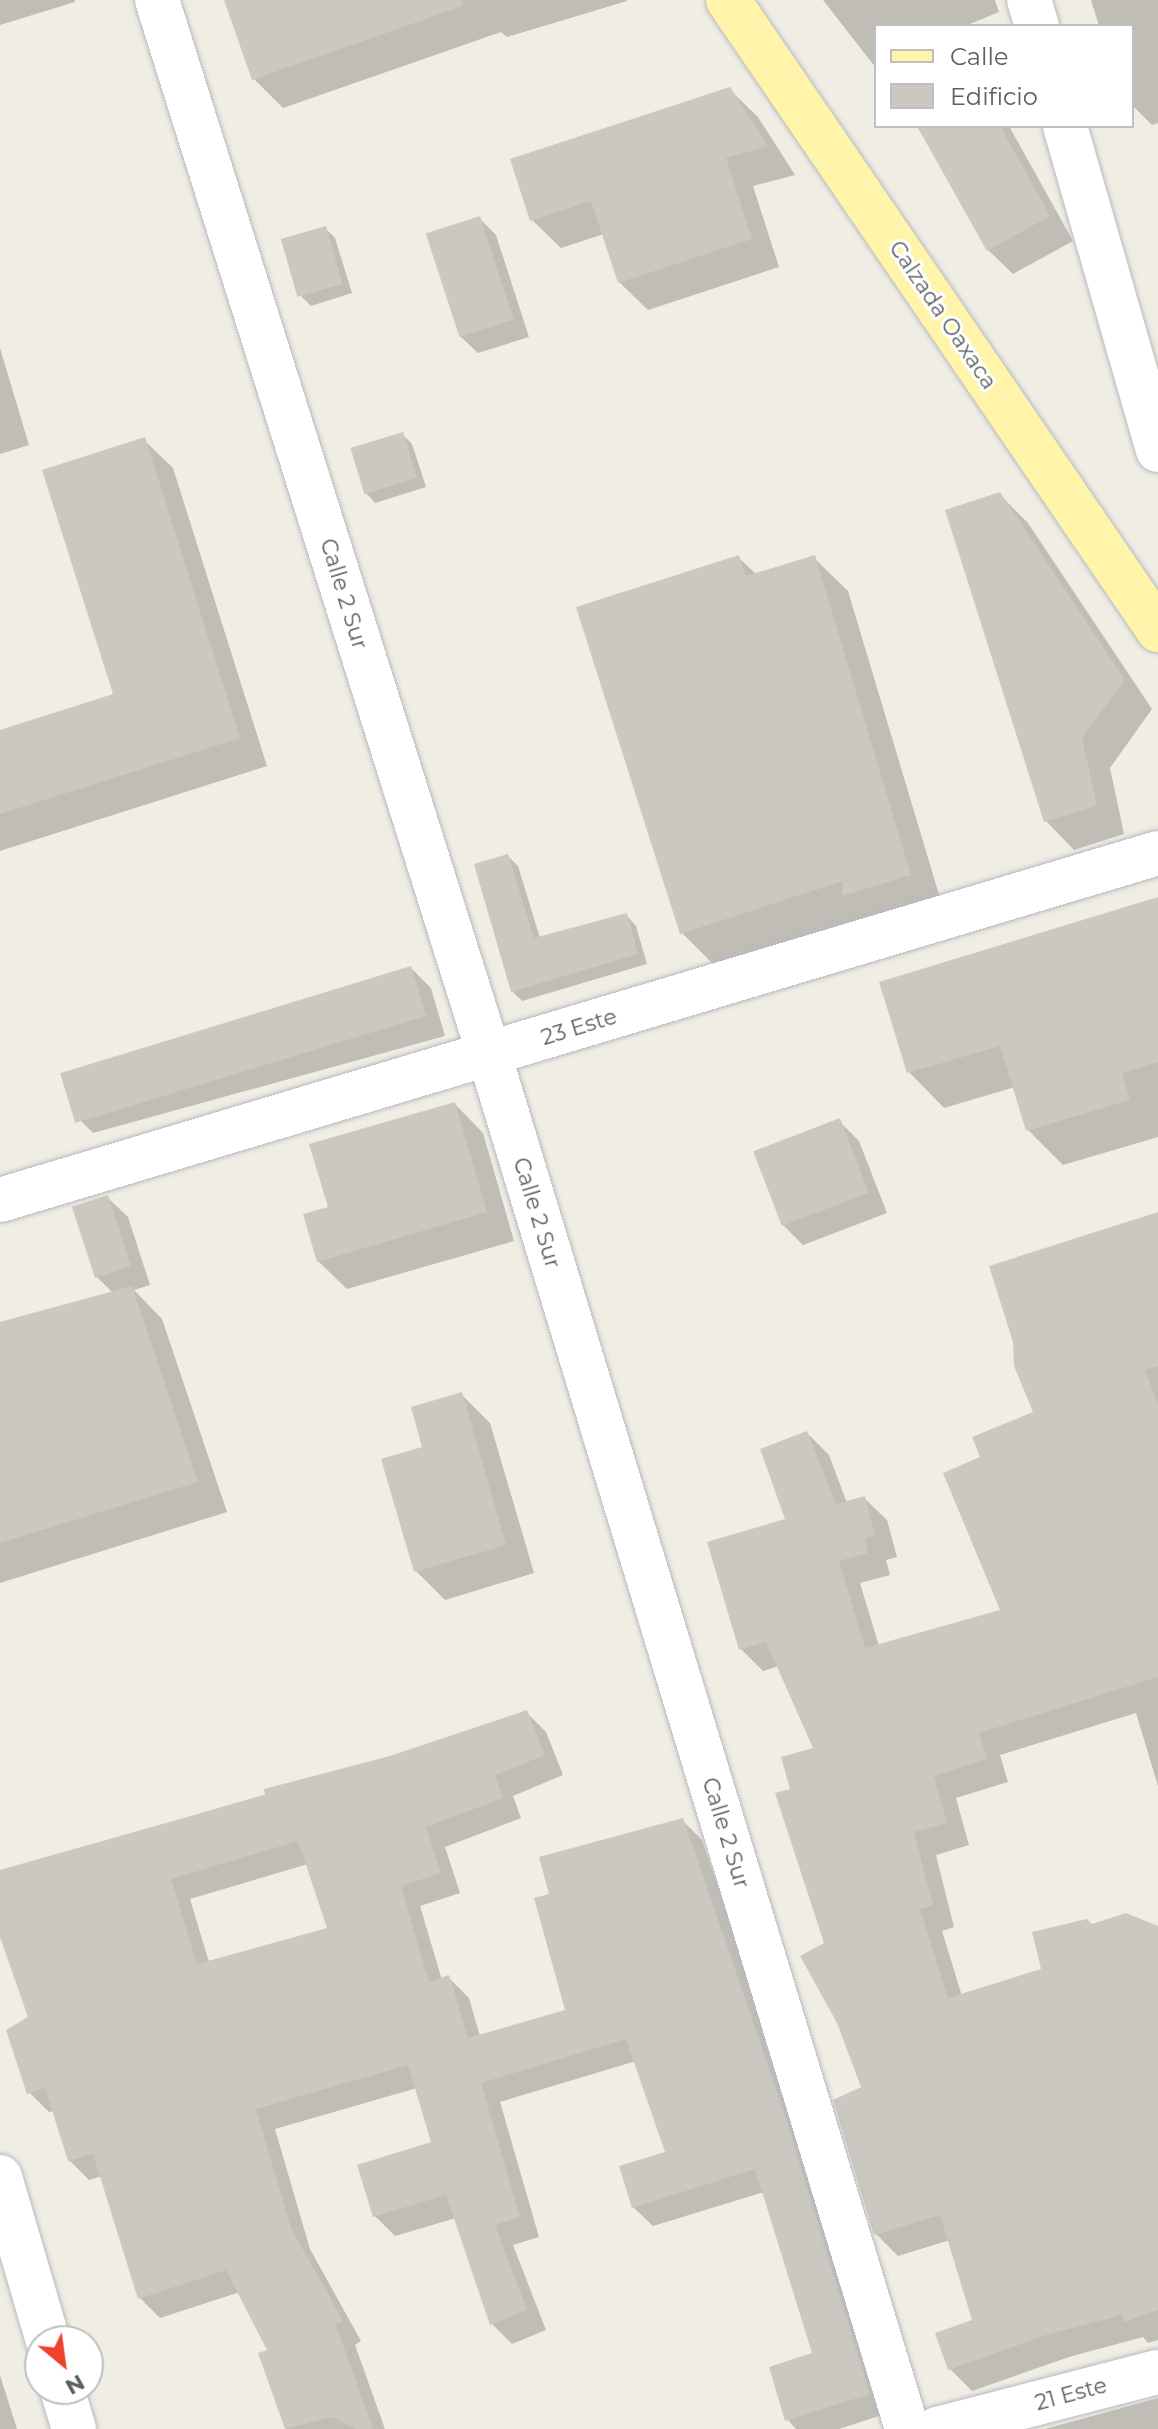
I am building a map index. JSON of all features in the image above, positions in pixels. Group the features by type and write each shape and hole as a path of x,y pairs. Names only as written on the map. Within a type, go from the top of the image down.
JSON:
{"main road":[{"name":"Calzada Oaxaca","path":"728,0 1158,630"}],"street":[{"name":"Calle 2 Sur","path":"157,0 489,1054 907,2429"},
{"path":"1029,0 1036,24"},
{"path":"1066,128 1158,450"},
{"name":"23 Este","path":"0,1200 1158,853"},
{"path":"0,2177 43,2325"},
{"name":"21 Este","path":"937,2429 1158,2372"},
{"path":"67,2405 74,2429"}],"building":[{"path":"224,0 462,0 463,6 252,80"},
{"path":"730,87 768,146 726,158 752,239 618,283 591,201 530,221 510,159"},
{"path":"918,128 1001,128 1050,216 987,251"},
{"path":"480,216 514,320 459,337 426,234"},
{"path":"326,226 343,284 297,297 281,239"},
{"path":"403,432 417,478 364,494 350,448"},
{"path":"145,437 240,738 0,814 0,730 113,694 42,470"},
{"path":"1000,492 1125,680 1082,738 1097,806 1044,822 945,510"},
{"path":"739,555 746,576 815,555 911,875 842,896 843,881 680,934 576,607"},
{"path":"508,854 534,938 627,913 638,954 511,992 474,864"},
{"path":"1158,897 1158,1062 1122,1073 1130,1100 1026,1131 1000,1046 907,1073 879,982"},
{"path":"411,966 426,1016 75,1123 60,1073"},
{"path":"455,1102 487,1212 317,1262 303,1214 328,1207 309,1144"},
{"path":"840,1118 869,1193 782,1226 753,1151"},
{"path":"108,1195 131,1266 95,1278 72,1207"},
{"path":"1158,1212 1158,1366 1145,1370 1158,1404 1158,1677 979,1733 987,1759 934,1776 947,1823 914,1832 933,1905 920,1909 948,1998 1041,1969 1032,1932 1087,1919 1092,1924 1126,1913 1158,1926 1158,2310 1124,2322 1122,2315 1046,2335 948,2370 935,2333 972,2320 940,2215 874,2235 833,2100 861,2087 837,2023 800,1956 824,1943 775,1793 790,1789 781,1757 813,1748 766,1642 739,1650 707,1542 785,1519 760,1449 807,1431 836,1504 865,1496 875,1535 865,1538 868,1553 839,1561 865,1648 1000,1610 943,1473 980,1457 972,1437 1033,1412 1014,1366 1013,1342 989,1266"},
{"path":"132,1286 198,1482 0,1543 0,1322"},
{"path":"462,1392 506,1545 414,1572 381,1459 422,1447 411,1407"},
{"path":"527,1710 545,1755 495,1775 503,1798 426,1827 441,1873 401,1886 429,1982 449,1975 468,2038 565,2010 534,1898 549,1894 539,1857 683,1818 785,2115 870,2394 785,2421 769,2367 812,2353 755,2169 632,2208 619,2166 665,2152 626,2039 481,2083 520,2217 495,2225 527,2310 490,2325 446,2195 373,2217 357,2165 431,2142 408,2065 256,2109 291,2228 343,2321 336,2325 373,2429 356,2429 332,2417 285,2429 258,2353 267,2350 226,2270 138,2299 93,2154 68,2161 45,2088 27,2094 6,2030 28,2017 0,1937 0,1870 265,1795 264,1789 390,1756","holes":["298,1841 327,1928 197,1964 171,1879"]}]}
